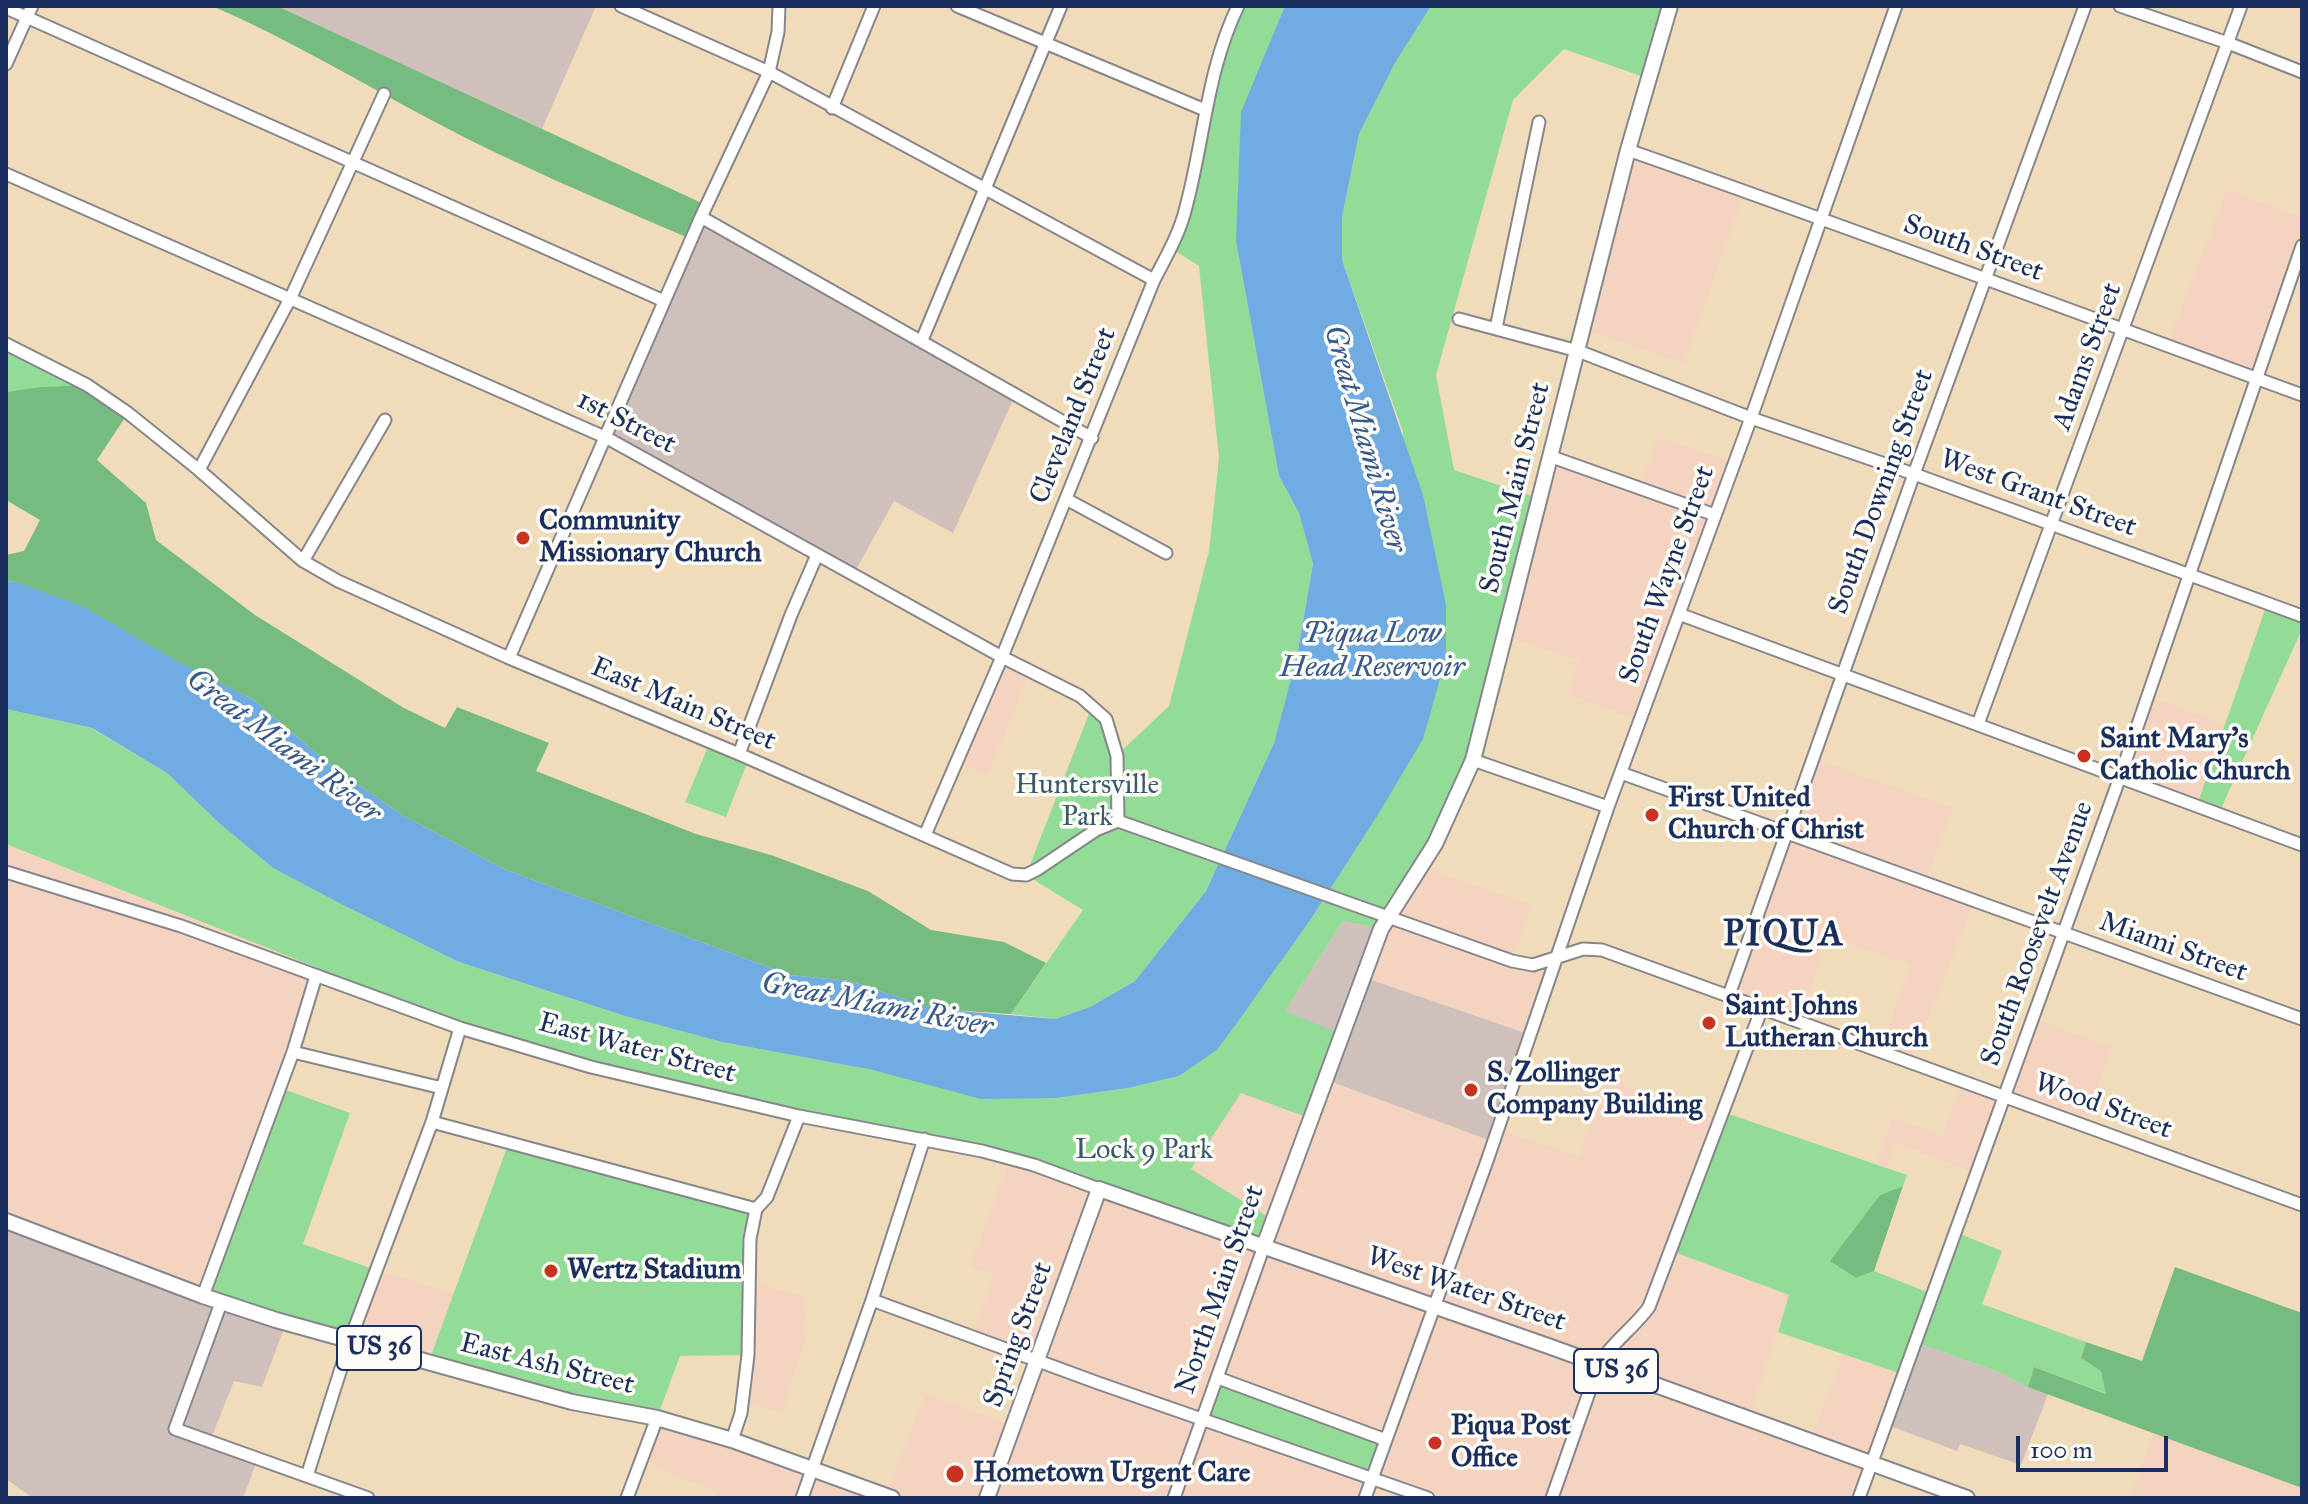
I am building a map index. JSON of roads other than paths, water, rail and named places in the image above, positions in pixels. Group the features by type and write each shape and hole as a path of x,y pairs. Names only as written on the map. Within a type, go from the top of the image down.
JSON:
{"main road":[{"name":"South Main Street","path":"1316,1099 1381,929 1435,844 1473,760 1628,150 1670,6"},
{"name":"North Main Street","path":"1264,1246 1316,1099"},
{"name":"East Water Street","path":"1099,1189 1264,1246"},
{"name":"Spring Street","path":"987,1498 1099,1189"},
{"name":"East Ash Street","path":"6,1221 221,1303 572,1402 657,1418 732,1440 892,1498"},
{"name":"West Water Street","path":"1264,1246 1967,1498"}],"street":[{"path":"621,6 769,72 1154,280"},
{"path":"509,658 701,217 769,72 778,32 779,6"},
{"path":"832,108 874,6"},
{"path":"957,6 1205,110"},
{"path":"922,340 1061,6"},
{"name":"Cleveland Street","path":"925,835 1002,657 1154,280 1171,248 1186,208 1216,64 1238,6"},
{"name":"South Wayne Street","path":"1365,1498 1487,1161 1608,807 1751,418 1896,6"},
{"name":"South Downing Street","path":"1729,995 1784,834 2085,6"},
{"path":"2120,6 2302,72"},
{"name":"Adams Street","path":"1978,724 2241,6"},
{"path":"6,8 30,12 351,164 664,301"},
{"path":"6,64 30,12"},
{"path":"199,470 291,297 384,94"},
{"path":"1496,328 1539,122"},
{"name":"South Street","path":"1628,150 1822,217 2302,395"},
{"name":"1st Street","path":"6,174 607,438 1002,657 1080,696 1106,719 1117,756 1118,821"},
{"path":"701,217 1092,438"},
{"name":"South Roosevelt Avenue","path":"1859,1498 2120,777 2187,574 2302,246"},
{"name":"West Grant Street","path":"1459,319 1578,351 1751,418 1914,474 2302,616"},
{"name":"East Main Street","path":"6,344 87,385 128,413 303,561 338,581 509,658 739,754 1012,874 1026,875 1096,830 1118,821"},
{"path":"303,561 385,420"},
{"path":"1552,457 1715,515"},
{"path":"1066,499 1166,553"},
{"path":"739,754 817,555"},
{"path":"1679,614 2120,777 2301,840"},
{"path":"1473,760 1608,807"},
{"name":"Miami Street","path":"1621,773 2302,1019"},
{"path":"1118,821 1389,916"},
{"name":"East Water Street","path":"6,872 181,926 460,1028 591,1067 799,1116 982,1151 1034,1165 1099,1189"},
{"name":"Wood Street","path":"1389,916 1512,961 1533,965 1583,949 1602,950 2302,1205"},
{"path":"203,1296 293,1052 316,976"},
{"path":"1552,1498 1599,1364 1649,1307 1762,1008"},
{"path":"307,1476 350,1340 432,1122 460,1028"},
{"path":"293,1052 442,1088"},
{"path":"732,1440 741,1413 747,1370 750,1239 756,1209 767,1197 799,1116"},
{"path":"432,1122 756,1209"},
{"path":"802,1498 872,1300 924,1139"},
{"name":"North Main Street","path":"1174,1498 1264,1246"},
{"path":"872,1300 1428,1498"},
{"path":"221,1303 175,1429 368,1498"},
{"path":"1218,1378 1386,1440"},
{"path":"627,1498 657,1418"}],"water":[{"name":"Piqua Low Head Reservoir","path":"1285,6 1431,6 1395,63 1359,134 1342,217 1342,260 1423,495 1446,605 1446,658 1423,739 1376,818 1311,919 1217,1050 1179,1076 1128,1088 1056,1098 981,1099 873,1070 722,1042 625,1016 459,962 341,904 273,868 219,823 167,773 92,728 6,709 6,582 14,581 84,607 173,659 254,700 334,768 404,816 504,869 790,975 849,981 935,1009 1056,1019 1090,1007 1135,981 1206,891 1274,743 1297,656 1313,564 1299,513 1279,476 1236,241 1241,112"}],"place":[{"name":"Community Missionary Church","path":"523,538"},
{"name":"Saint Mary’s Catholic Church","path":"2084,756"},
{"name":"First United Church of Christ","path":"1652,815"},
{"name":"Saint Johns Lutheran Church","path":"1709,1023"},
{"name":"S. Zollinger Company Building","path":"1471,1090"},
{"name":"Wertz Stadium","path":"551,1271"},
{"name":"Piqua Post Office","path":"1435,1443"},
{"name":"Hometown Urgent Care","path":"955,1474"}],"district":[{"name":"PIQUA","path":"1784,936"}],"water label":[{"name":"Great Miami River","path":"1364,439"},
{"name":"Great Miami River","path":"283,747"},
{"name":"Great Miami River","path":"877,1006"}],"park label":[{"name":"Huntersville Park","path":"1087,802"},
{"name":"Lock 9 Park","path":"1144,1151"}]}
